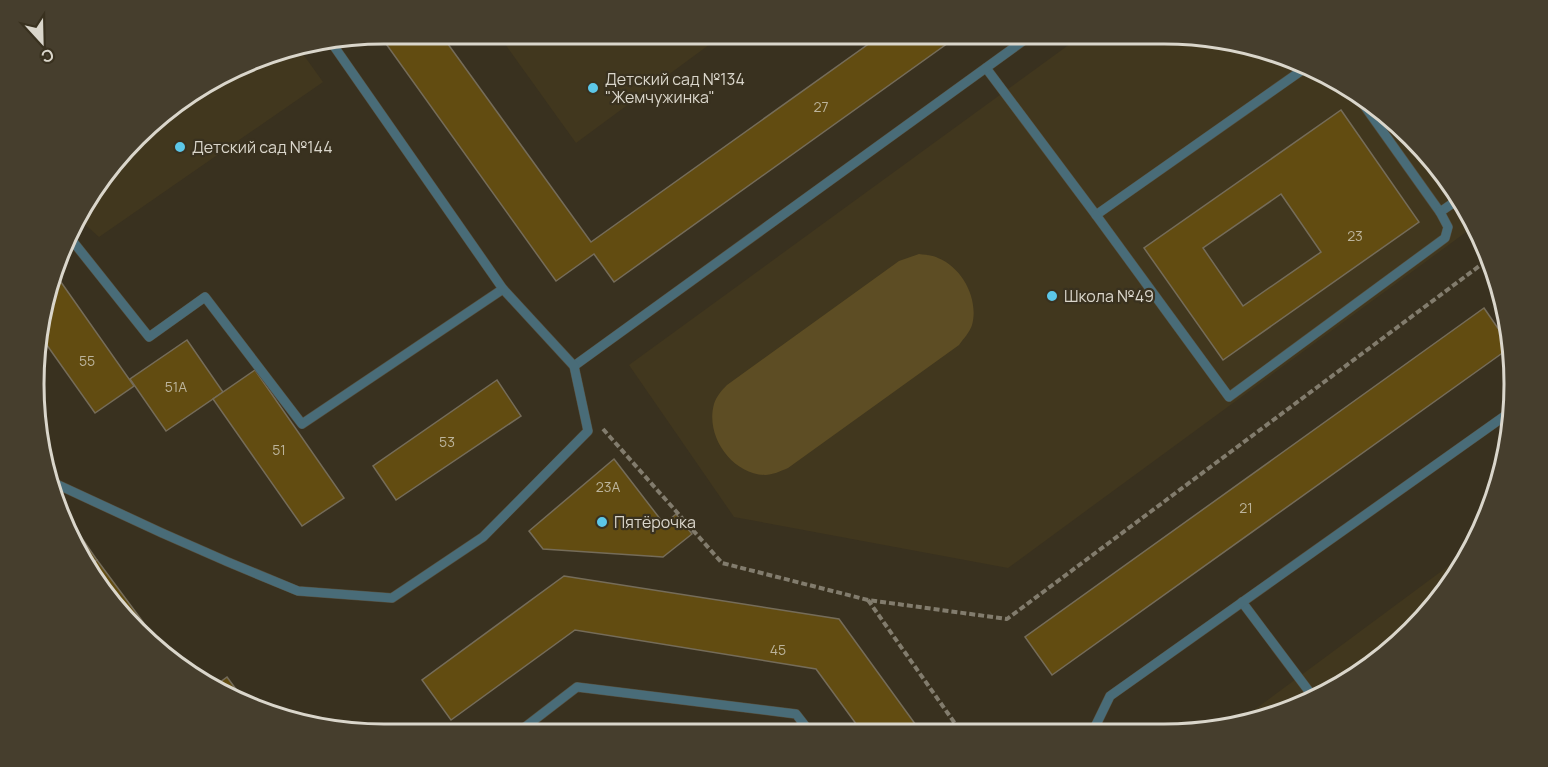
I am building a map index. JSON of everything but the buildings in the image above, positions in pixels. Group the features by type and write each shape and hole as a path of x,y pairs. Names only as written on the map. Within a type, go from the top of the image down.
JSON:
{"lane":[{"path":"574,366 1019,44"},
{"path":"60,486 190,546 298,591 392,598 483,537 588,432 574,366 503,289 334,47"},
{"path":"986,68 1229,397 1445,238 1448,227 1440,212 1368,112"},
{"path":"1096,215 1300,72"},
{"path":"1440,212 1452,203"},
{"path":"74,243 149,337 205,297 302,424 503,289"},
{"path":"1096,724 1110,696 1503,417"},
{"path":"1242,602 1308,691"},
{"path":"529,724 578,687 796,714 804,724"}],"path":[{"path":"582,405 722,563 868,600 1007,619 1483,264"},
{"path":"868,600 955,724"}],"shaded area":[{"name":"Детский сад №134 \"Жемчужинка\"","path":"505,44 710,44 576,143"},
{"name":"Школа №49","path":"1070,44 1209,46 1252,55 1295,69 1334,89 1389,128 1420,159 1434,177 1468,231 1008,568 734,517 629,365"},
{"name":"Детский сад №144","path":"303,53 323,82 99,237 84,223 89,213 128,159 159,128 213,89 253,69"},
{"path":"919,254 934,256 955,269 971,295 974,315 971,328 959,345 788,468 765,475 753,473 732,461 717,440 712,416 714,404 723,389 899,261"},
{"path":"1454,562 1420,608 1389,639 1371,653 1334,678 1295,698 1251,712"}],"place":[{"name":"Детский сад №134 \"Жемчужинка\"","path":"593,88"},
{"name":"Детский сад №144","path":"180,147"},
{"name":"Школа №49","path":"1052,296"},
{"name":"Пятёрочка","path":"602,522"}]}
